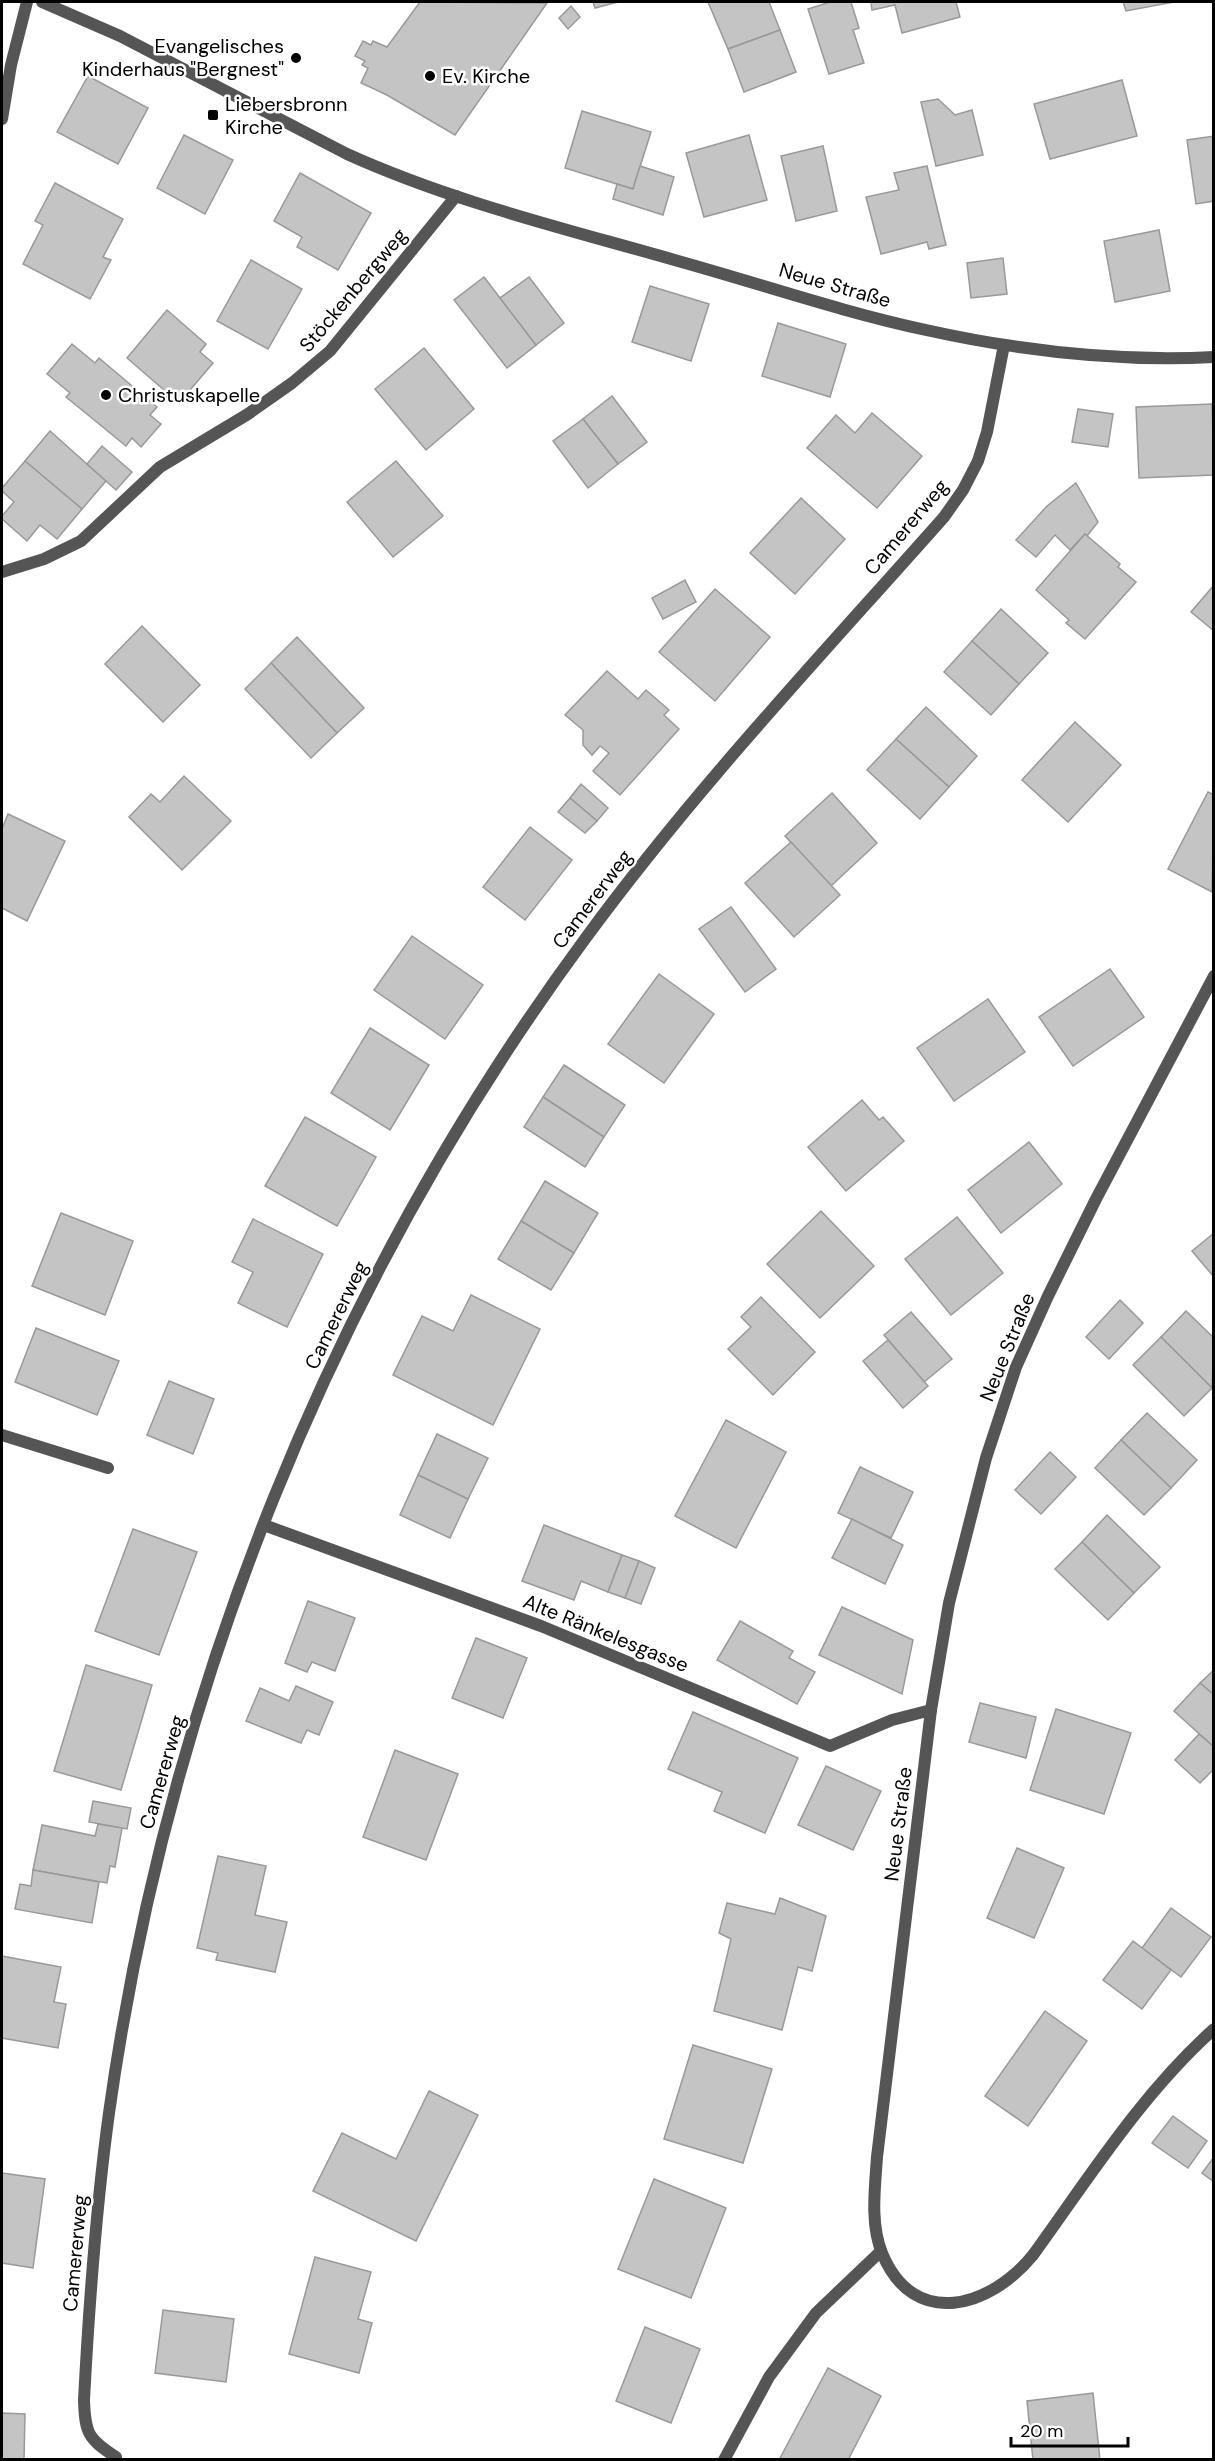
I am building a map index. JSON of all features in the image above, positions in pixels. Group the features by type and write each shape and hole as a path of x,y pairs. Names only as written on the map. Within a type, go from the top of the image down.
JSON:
{"street":[{"path":"2,119 11,65 27,2"},
{"name":"Neue Straße","path":"42,2 120,36 347,154 456,196 924,330 1004,345 1075,354 1126,358 1214,357"},
{"name":"Stöckenbergweg","path":"2,572 44,559 81,541 160,467 248,414 308,372 330,351 456,196"},
{"name":"Camererweg","path":"116,2457 98,2445 90,2436 86,2425 84,2400 94,2253 110,2111 132,1980 162,1842 208,1682 244,1570 306,1424 360,1307 434,1170 489,1079 583,942 675,823 729,758 954,504 972,476 984,445 1004,345"},
{"name":"Neue Straße","path":"1214,976 1096,1199 1048,1296 1016,1367 969,1518 949,1603 931,1710 877,2157 875,2215 881,2251 889,2267 906,2288 926,2299 941,2302 969,2301 996,2289 1022,2269 1162,2082 1214,2029"},
{"path":"2,1435 108,1468"},
{"name":"Alte Ränkelesgasse","path":"264,1525 541,1626 830,1746 892,1720 931,1710"},
{"path":"724,2460 769,2377 809,2322 827,2301 881,2251"}],"building":[{"name":"Ev. Kirche","path":"420,2 547,3 455,135 387,95 361,83 368,68 362,65 365,61 355,56 363,41 371,45 373,41 387,47"},
{"path":"593,2 618,2 595,8"},
{"path":"708,2 769,2 780,30 728,49"},
{"path":"830,2 851,2 859,28 853,30 864,63 829,74 808,9"},
{"path":"871,2 956,2 960,17 902,33 895,5 872,10"},
{"path":"1123,2 1174,2 1126,11"},
{"path":"571,6 580,17 568,29 559,18"},
{"path":"780,30 796,72 744,92 728,49"},
{"path":"88,76 148,108 118,164 57,132"},
{"path":"1122,80 1137,136 1050,159 1034,104"},
{"path":"938,99 955,115 972,110 983,155 936,166 921,102"},
{"path":"582,111 651,132 633,189 565,168"},
{"path":"184,135 233,160 205,214 157,188"},
{"path":"749,135 767,200 704,217 686,153"},
{"path":"1214,136 1214,201 1196,204 1187,140"},
{"path":"823,146 837,211 796,221 781,156"},
{"path":"640,166 674,177 663,215 613,199 617,184 633,189"},
{"path":"927,166 946,245 929,249 927,242 881,254 866,197 899,190 894,173"},
{"path":"300,173 371,213 338,270 297,247 302,237 274,221"},
{"path":"55,183 123,219 103,257 111,260 90,299 23,264 43,225 35,221"},
{"path":"1159,230 1170,291 1115,302 1104,241"},
{"path":"1003,258 1007,294 971,298 967,263"},
{"path":"251,260 302,289 268,349 217,321"},
{"path":"484,277 536,345 507,368 454,300"},
{"path":"529,277 564,323 536,345 500,298"},
{"path":"650,286 709,304 691,361 632,342"},
{"path":"167,310 206,344 200,352 213,363 179,403 127,358"},
{"path":"778,323 846,344 830,397 762,376"},
{"name":"Christuskapelle","path":"72,344 95,363 99,358 157,407 150,415 161,424 141,447 132,438 126,446 66,397 70,393 47,374"},
{"path":"424,348 474,409 426,450 375,389"},
{"path":"612,396 647,442 618,464 583,419"},
{"path":"1212,404 1214,475 1139,478 1136,407"},
{"path":"1078,409 1113,414 1108,447 1072,442"},
{"path":"872,413 922,456 877,508 807,448 836,415 855,433"},
{"path":"583,419 618,464 588,488 553,441"},
{"path":"50,431 106,481 82,509 25,461"},
{"path":"102,446 132,472 116,490 87,464"},
{"path":"25,461 82,509 57,539 40,525 27,541 2,519 14,502 2,491 2,488"},
{"path":"396,461 443,516 393,557 347,502"},
{"path":"1076,483 1098,522 1087,536 1085,534 1070,550 1055,535 1036,557 1016,540 1047,506"},
{"path":"801,498 845,539 795,594 750,553"},
{"path":"1085,534 1120,564 1118,567 1136,582 1085,639 1066,623 1069,620 1036,590"},
{"path":"685,580 696,602 663,619 652,598"},
{"path":"1214,585 1214,631 1191,612"},
{"path":"715,589 770,637 715,701 659,652"},
{"path":"1001,609 1048,653 1019,684 972,641"},
{"path":"142,626 200,685 163,722 105,664"},
{"path":"297,637 364,708 337,733 271,663"},
{"path":"972,641 1019,684 991,715 944,672"},
{"path":"271,663 337,733 311,758 245,689"},
{"path":"607,671 638,699 646,690 669,710 664,715 679,729 620,795 593,771 609,753 600,746 592,755 583,745 583,730 565,715"},
{"path":"926,707 977,756 949,787 896,739"},
{"path":"1075,722 1121,765 1068,822 1022,780"},
{"path":"896,739 949,787 920,819 867,770"},
{"path":"184,776 231,821 182,870 129,817 151,794 160,802"},
{"path":"581,784 608,808 597,821 570,798"},
{"path":"1208,792 1214,795 1212,892 1168,869"},
{"path":"832,793 877,843 831,886 785,836"},
{"path":"570,798 597,821 585,833 558,812"},
{"path":"8,814 65,841 27,921 2,908 2,829"},
{"path":"530,827 572,860 525,920 483,887"},
{"path":"791,842 840,895 794,937 745,883"},
{"path":"731,907 776,969 745,992 699,929"},
{"path":"412,936 483,985 445,1039 374,990"},
{"path":"1110,969 1144,1017 1073,1066 1039,1017"},
{"path":"659,974 714,1014 664,1083 608,1044"},
{"path":"988,999 1025,1052 954,1101 917,1048"},
{"path":"370,1028 429,1065 390,1130 331,1093"},
{"path":"564,1065 625,1105 604,1137 543,1097"},
{"path":"543,1097 604,1137 585,1167 524,1127"},
{"path":"862,1100 879,1120 883,1117 904,1141 846,1191 808,1147"},
{"path":"305,1117 376,1157 337,1226 265,1186"},
{"path":"1029,1142 1062,1184 1001,1233 968,1190"},
{"path":"545,1181 598,1213 574,1253 521,1221"},
{"path":"821,1211 874,1266 820,1318 767,1264"},
{"path":"61,1213 133,1241 105,1315 32,1286"},
{"path":"957,1217 1003,1273 951,1315 905,1259"},
{"path":"253,1219 323,1254 287,1327 238,1303 253,1272 232,1262"},
{"path":"521,1221 574,1253 551,1290 498,1259"},
{"path":"1214,1233 1214,1277 1192,1251"},
{"path":"471,1295 540,1329 493,1425 393,1375 422,1316 453,1331"},
{"path":"761,1297 815,1352 773,1395 728,1349 751,1327 741,1317"},
{"path":"1120,1300 1143,1323 1109,1359 1086,1337"},
{"path":"1186,1311 1214,1338 1212,1388 1161,1337"},
{"path":"911,1312 952,1359 924,1382 884,1335"},
{"path":"36,1328 119,1361 97,1415 15,1382"},
{"path":"1161,1337 1212,1388 1184,1416 1133,1365"},
{"path":"888,1340 928,1386 903,1408 863,1361"},
{"path":"169,1381 214,1399 193,1454 147,1435"},
{"path":"1147,1413 1197,1460 1171,1488 1121,1440"},
{"path":"726,1420 786,1452 736,1548 675,1516"},
{"path":"437,1434 488,1458 468,1499 418,1475"},
{"path":"1121,1440 1171,1488 1144,1515 1095,1468"},
{"path":"1050,1452 1076,1477 1041,1514 1015,1490"},
{"path":"860,1467 913,1492 891,1538 838,1513"},
{"path":"418,1475 468,1499 450,1538 400,1515"},
{"path":"1107,1515 1160,1567 1134,1593 1082,1542"},
{"path":"852,1519 903,1545 885,1584 832,1558"},
{"path":"544,1525 622,1555 608,1592 581,1581 574,1600 522,1581"},
{"path":"133,1529 197,1552 159,1655 95,1631"},
{"path":"1082,1542 1134,1593 1108,1620 1055,1569"},
{"path":"622,1555 639,1561 625,1598 608,1592"},
{"path":"639,1561 655,1568 641,1604 625,1598"},
{"path":"308,1601 355,1618 335,1671 312,1662 307,1672 285,1663"},
{"path":"842,1607 913,1640 902,1694 819,1655"},
{"path":"740,1621 793,1651 789,1658 815,1672 797,1704 717,1660"},
{"path":"476,1638 527,1658 503,1718 452,1698"},
{"path":"86,1665 152,1685 121,1790 54,1771"},
{"path":"1214,1670 1214,1695 1200,1683"},
{"path":"1200,1683 1214,1695 1214,1747 1174,1711"},
{"path":"296,1686 333,1702 319,1735 307,1730 301,1743 246,1721 260,1688 289,1701"},
{"path":"980,1703 1036,1717 1026,1758 969,1742"},
{"path":"1056,1709 1131,1733 1104,1814 1030,1790"},
{"path":"693,1712 798,1758 765,1833 714,1811 722,1792 668,1769"},
{"path":"1199,1734 1214,1747 1214,1769 1200,1783 1175,1760"},
{"path":"395,1750 458,1774 426,1860 363,1837"},
{"path":"826,1766 881,1791 853,1850 798,1825"},
{"path":"93,1801 131,1808 127,1829 89,1822"},
{"path":"98,1824 122,1828 115,1867 110,1866 107,1883 33,1870 42,1825 95,1836"},
{"path":"1017,1848 1064,1868 1034,1938 987,1918"},
{"path":"218,1856 266,1866 255,1915 287,1922 275,1972 216,1960 218,1953 197,1948"},
{"path":"33,1870 99,1882 92,1923 15,1909 20,1884 31,1886"},
{"path":"780,1898 826,1916 812,1971 798,1967 782,2030 714,2011 731,1939 719,1933 727,1903 775,1914"},
{"path":"1171,1908 1211,1937 1181,1977 1142,1948"},
{"path":"1133,1941 1171,1970 1142,2009 1103,1980"},
{"path":"2,1956 61,1967 54,2002 66,2004 58,2048 2,2038"},
{"path":"1045,2011 1087,2041 1028,2126 985,2096"},
{"path":"693,2045 772,2069 743,2163 664,2139"},
{"path":"429,2091 478,2115 416,2241 313,2191 342,2133 396,2159"},
{"path":"1173,2116 1207,2141 1188,2168 1152,2143"},
{"path":"1214,2157 1214,2182 1202,2173"},
{"path":"2,2173 45,2179 33,2268 2,2263"},
{"path":"654,2179 726,2208 691,2298 618,2269"},
{"path":"315,2257 371,2272 358,2319 372,2323 359,2373 289,2354"},
{"path":"163,2310 234,2319 226,2382 155,2373"},
{"path":"645,2327 700,2349 671,2423 616,2401"},
{"path":"828,2368 881,2396 848,2460 779,2460"},
{"path":"1093,2393 1100,2460 1033,2460 1027,2401"},
{"path":"2,2413 25,2414 24,2460 2,2460"}],"place":[{"name":"Evangelisches Kinderhaus \"Bergnest\"","path":"296,58"},
{"name":"Ev. Kirche","path":"430,76"},
{"name":"Liebersbronn Kirche","path":"213,115"},
{"name":"Christuskapelle","path":"106,395"}]}
